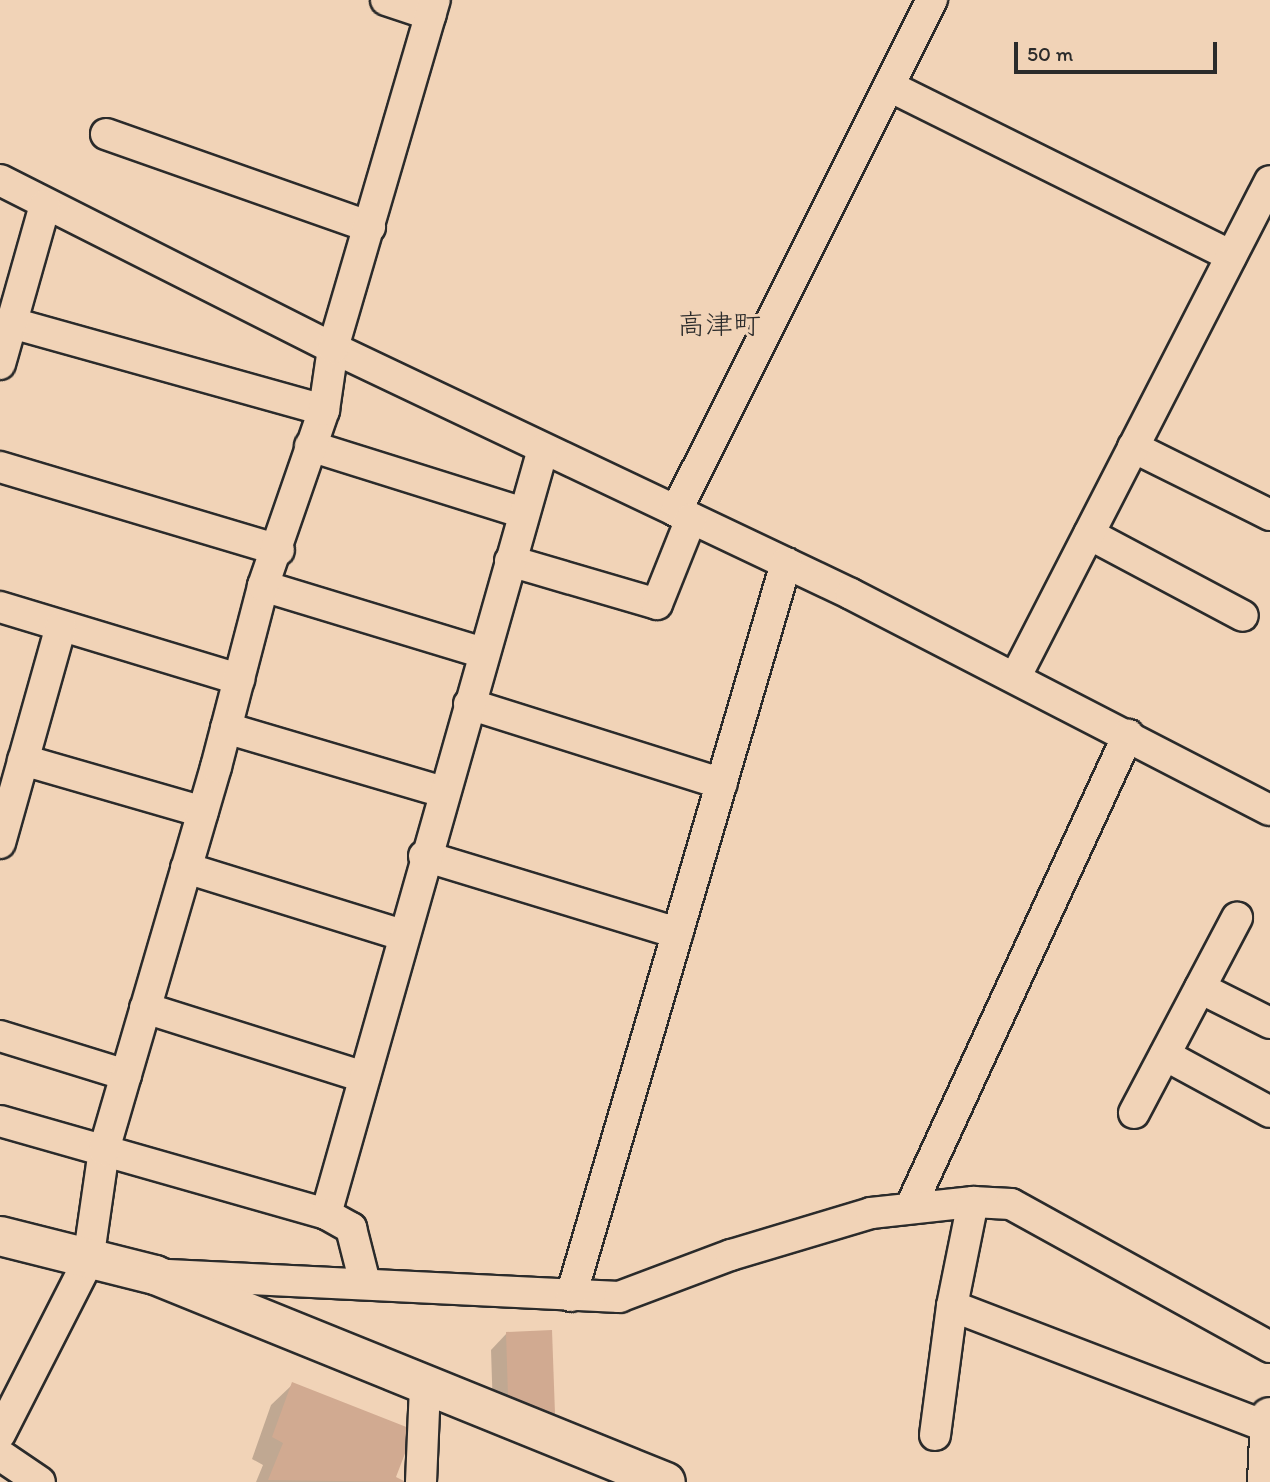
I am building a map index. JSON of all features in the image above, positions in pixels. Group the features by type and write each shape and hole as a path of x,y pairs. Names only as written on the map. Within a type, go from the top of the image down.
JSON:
{"street":[{"path":"0,1434 88,1261 103,1150 203,812 264,586 279,550 310,446 324,410 333,348 433,7 386,0"},
{"path":"510,561 657,604 684,515 932,0"},
{"path":"889,86 1231,256"},
{"path":"106,134 370,227"},
{"path":"0,180 333,348 786,563 1016,676 1270,810"},
{"path":"1016,676 1270,180"},
{"path":"46,205 4,345 324,410"},
{"path":"310,446 524,513"},
{"path":"1133,447 1270,515"},
{"path":"326,1214 424,856 542,449"},
{"path":"0,467 279,550"},
{"path":"1089,534 1243,616"},
{"path":"571,1296 786,563"},
{"path":"264,586 484,653"},
{"path":"0,607 239,680"},
{"path":"0,844 61,626"},
{"path":"469,704 722,784"},
{"path":"226,728 443,792"},
{"path":"911,1206 1128,735"},
{"path":"23,760 203,812"},
{"path":"424,856 678,933"},
{"path":"186,868 402,935"},
{"path":"1134,1114 1237,918"},
{"path":"1200,988 1270,1023"},
{"path":"145,1008 364,1077"},
{"path":"0,1036 125,1075"},
{"path":"1165,1055 1270,1112"},
{"path":"0,1121 326,1214 351,1228 365,1283"},
{"path":"935,1435 952,1306 973,1202"},
{"path":"0,1236 88,1261 155,1275 619,1297 731,1255 871,1213 911,1206 973,1202 1011,1204 1270,1347"},
{"path":"155,1275 425,1387 666,1482"},
{"path":"952,1306 1269,1422 1267,1482"},
{"path":"421,1482 425,1387"},
{"path":"0,1455 40,1482"}],"building":[{"path":"552,1330 555,1414 508,1395 506,1332"},
{"path":"292,1382 414,1430 396,1477 406,1482 268,1480 283,1443 272,1437"}],"district":[{"name":"高津町","path":"719,324"}]}
